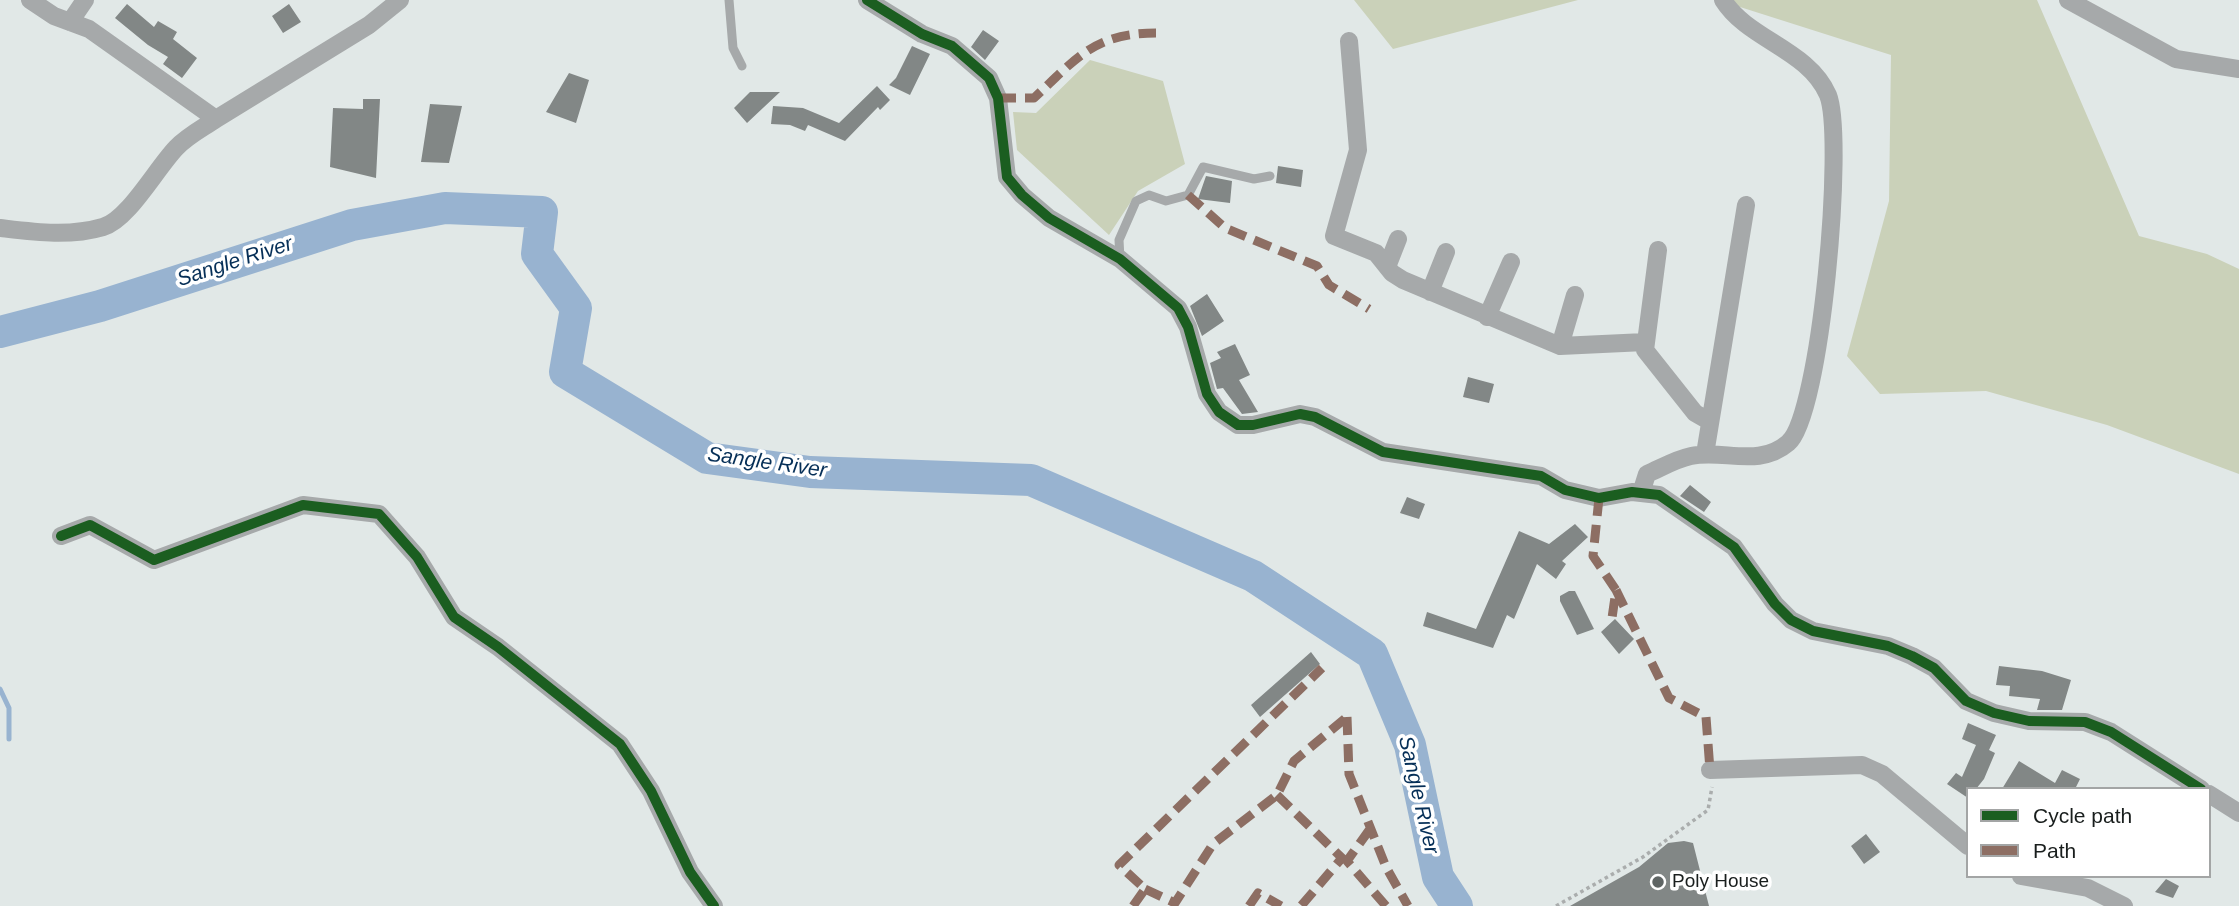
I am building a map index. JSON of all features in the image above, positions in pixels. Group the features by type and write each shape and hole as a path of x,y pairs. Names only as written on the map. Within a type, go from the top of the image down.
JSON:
{"street":[{"path":"30,0 54,16 89,29 216,119"},
{"path":"70,22 85,0"},
{"path":"0,228 51,234 105,227 128,211 152,175 179,145 216,119 369,25 400,0"},
{"path":"867,0 922,34 952,46 989,78 998,98 1007,177 1022,195 1049,219 1120,259 1178,308 1188,327 1207,394 1219,412 1238,425 1253,425 1300,414 1315,417 1384,452 1541,476 1565,490 1599,498 1641,493 1658,495 1734,547 1775,604 1791,621 1813,631 1888,646 1912,656 1934,668 1966,701 1994,713 2029,721 2085,722 2111,732 2198,787"},
{"path":"1641,493 1647,474 1688,456 1705,454 1747,458 1768,453 1789,443 1803,420 1825,295 1835,172 1833,121 1828,95 1808,69 1781,46 1747,26 1723,0"},
{"path":"2068,0 2176,59 2239,69"},
{"path":"1349,41 1358,150 1334,236 1376,253 1392,273 1430,292 1560,346 1645,342"},
{"path":"1705,454 1746,205"},
{"path":"1387,267 1398,239"},
{"path":"1658,250 1645,350 1695,413 1709,421"},
{"path":"1430,292 1446,252"},
{"path":"1487,317 1511,262"},
{"path":"1560,346 1575,295"},
{"path":"61,536 90,525 153,560 303,505 379,514 417,557 454,617 498,647 620,744 651,792 690,872 715,906"},
{"path":"1710,770 1862,765 1882,774 1966,844"},
{"path":"2211,795 2239,813"},
{"path":"2032,878 2088,888 2124,906"}],"lane":[{"path":"729,0 733,48 742,66"},
{"path":"1120,259 1119,240 1136,201 1149,195 1166,201 1188,195 1203,167 1254,179 1269,176"}],"path":[{"path":"1556,906 1643,857 1708,810 1711,804 1710,770"}],"green space":[{"path":"1354,0 1578,0 1393,49"},
{"path":"1718,0 2037,0 2139,236 2207,254 2239,269 2239,474 2107,425 1986,391 1880,394 1847,356 1889,201 1891,55"},
{"path":"1090,60 1163,81 1185,164 1138,191 1109,235 1017,150 1013,112 1036,113"}],"building":[{"path":"127,4 154,27 158,21 177,32 173,39 197,58 182,78 163,64 168,57 148,45 115,18"},
{"path":"289,4 301,22 283,33 272,16"},
{"path":"983,30 999,41 985,60 971,47"},
{"path":"912,46 930,54 910,95 889,85 896,78"},
{"path":"569,73 589,80 576,123 546,112"},
{"path":"877,86 890,100 880,110 878,107 845,141 808,125 805,131 790,125 771,124 773,106 803,108 839,123"},
{"path":"750,92 780,92 747,123 734,108"},
{"path":"363,99 380,99 376,178 330,167 333,108 363,109"},
{"path":"430,104 462,106 449,163 421,162"},
{"path":"1278,166 1303,170 1301,187 1276,183"},
{"path":"1206,176 1232,181 1230,203 1198,199"},
{"path":"1207,294 1224,321 1202,336 1190,306"},
{"path":"1235,344 1250,375 1239,380 1258,412 1242,414 1223,388 1217,389 1210,363 1221,358 1217,352"},
{"path":"1468,377 1494,384 1489,403 1463,397"},
{"path":"1690,485 1711,502 1704,512 1680,496"},
{"path":"1407,497 1425,504 1419,519 1400,513"},
{"path":"1575,524 1588,537 1562,561 1566,564 1556,579 1537,564 1514,619 1507,615 1493,648 1423,626 1427,612 1476,629 1519,531 1549,544"},
{"path":"1575,591 1594,629 1577,635 1560,601 1560,596"},
{"path":"1615,619 1634,639 1619,654 1601,632"},
{"path":"1311,652 1320,664 1260,717 1251,705"},
{"path":"1999,666 2042,671 2071,680 2062,710 2037,710 2040,699 2009,696 2010,686 1996,685"},
{"path":"1968,723 1996,735 1989,750 1995,753 1984,779 1978,787 1966,787 1966,797 1947,784 1956,773 1962,777 1976,745 1962,739"},
{"path":"2019,761 2055,783 2062,770 2080,779 2076,787 2003,787"},
{"path":"1866,834 1880,852 1864,864 1851,846"},
{"name":"Poly House","path":"1668,843 1693,843 1709,906 1570,906 1639,867"},
{"path":"2166,879 2179,886 2173,898 2155,892"}],"waterway":[{"name":"Sangle River","path":"0,332 100,306 352,225 445,208 542,212 537,254 576,308 565,372 707,458 810,472 1031,480 1253,576 1372,654 1410,745 1438,877 1457,906"},
{"path":"0,689 9,708 9,739"}],"marked path":[{"path":"998,98 1034,98 1075,60 1101,43 1135,34 1156,33"},
{"path":"1188,195 1225,228 1317,266 1329,285 1369,309"},
{"path":"1599,498 1593,556 1616,590 1612,618"},
{"path":"1616,590 1669,698 1706,717 1710,770"},
{"path":"1133,906 1145,889 1119,865 1322,668"},
{"path":"1347,717 1349,774 1386,867 1408,906"},
{"path":"1145,889 1175,903 1213,844 1277,795 1294,761 1347,717"},
{"path":"1277,795 1342,858 1301,906"},
{"path":"1370,829 1347,861 1386,906"},
{"path":"1249,906 1258,893 1281,906"}],"cycle path":[{"path":"867,0 922,34 952,46 989,78 998,98 1007,177 1022,195 1049,218 1120,259 1178,308 1188,327 1207,394 1219,412 1238,425 1253,425 1300,414 1315,417 1383,452 1541,476 1565,490 1599,498 1632,492 1659,495 1734,547 1775,604 1791,620 1813,631 1888,646 1912,656 1934,668 1966,701 1994,713 2029,721 2085,722 2111,732 2198,787"},
{"path":"61,536 90,525 154,560 303,505 379,514 417,557 454,617 498,647 620,744 651,791 690,872 714,906"}],"place":[{"name":"Poly House","path":"1658,882"}]}
